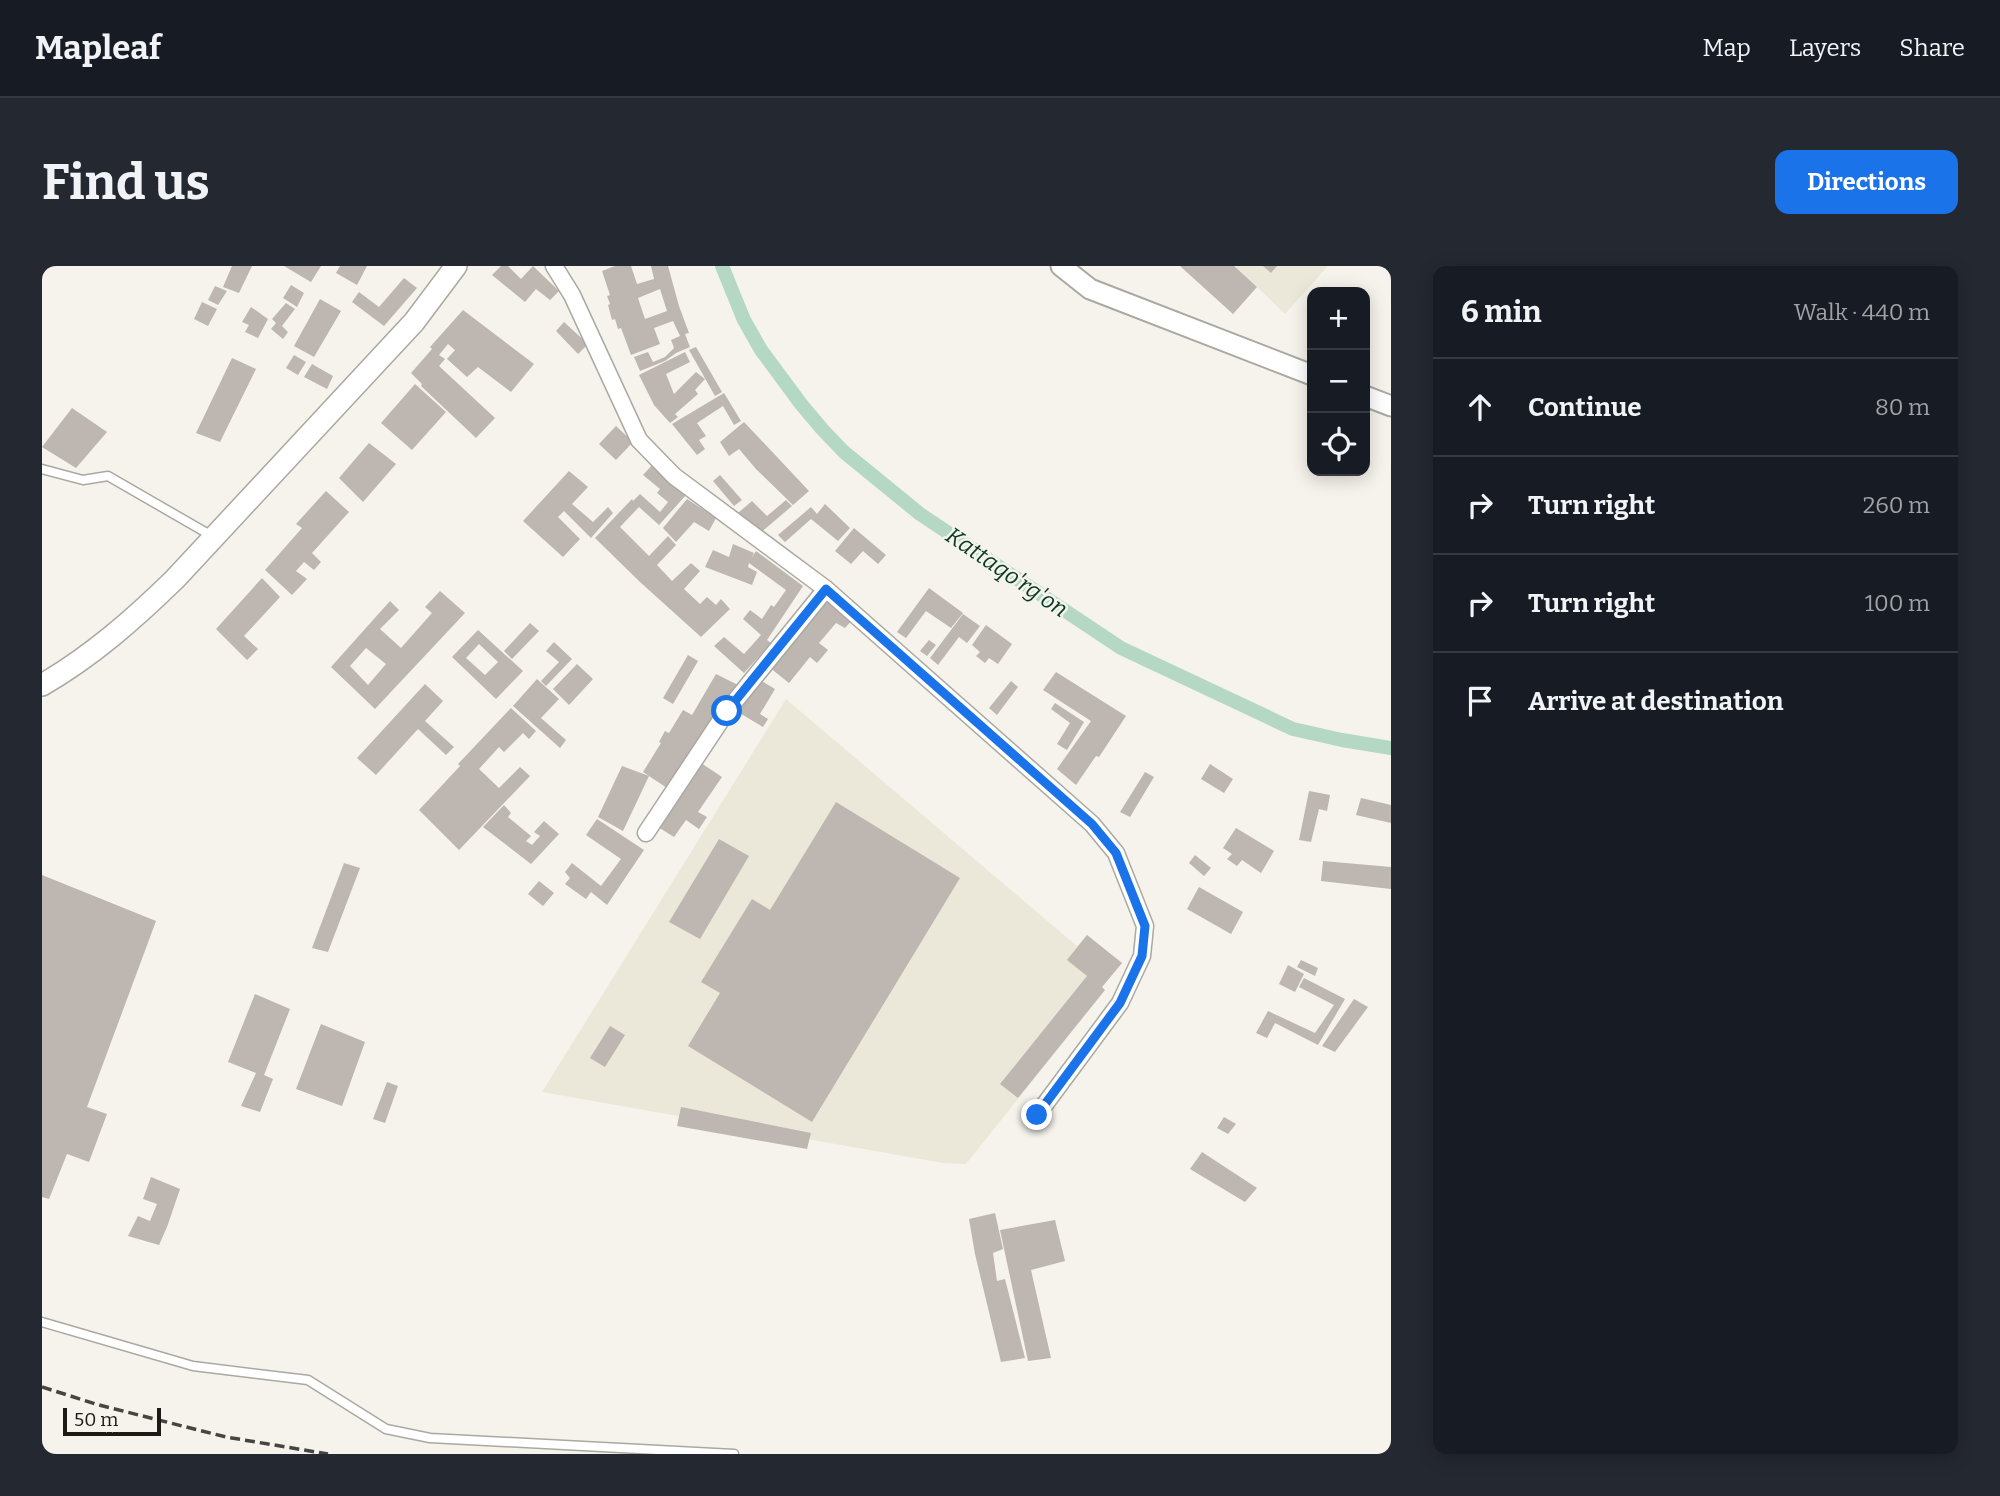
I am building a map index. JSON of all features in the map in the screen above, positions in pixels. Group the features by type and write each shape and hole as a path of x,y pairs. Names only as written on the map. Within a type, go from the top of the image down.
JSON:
{"main road":[{"path":"42,685 90,654 134,619 215,537 414,322 456,266"}],"street":[{"path":"554,266 572,295 639,440 674,476 826,589 1092,824 1116,853 1145,926 1142,956 1120,1003 1037,1115"},
{"path":"1060,266 1090,289 1307,373"},
{"path":"1370,398 1391,406"},
{"path":"646,834 727,711 826,589"}],"lane":[{"path":"42,469 83,480 108,476 215,537"},
{"path":"42,1322 193,1366 308,1380 386,1429 430,1438 734,1454"}],"shaded area":[{"path":"1180,266 1328,266 1285,314 1257,287 1233,314"},
{"path":"786,699 1077,946 1087,935 1122,963 1102,987 1105,990 966,1164 943,1163 542,1092"}],"building":[{"path":"232,266 252,266 239,293 223,287"},
{"path":"284,266 321,266 311,282"},
{"path":"340,266 367,266 357,285 336,273"},
{"path":"501,266 508,266 521,279 533,266 559,291 550,300 536,289 525,302 492,275"},
{"path":"615,266 631,266 637,284 654,279 651,266 668,266 689,333 685,334 690,347 640,371 634,357 648,352 653,362 665,357 674,348 671,340 680,336 673,321 654,328 660,344 631,355 621,328 618,329 615,319 612,320 607,296 610,295 602,271","holes":["660,289 667,311 645,319 638,298"]},
{"path":"1180,266 1234,266 1257,287 1233,314"},
{"path":"1263,266 1277,266 1271,273"},
{"path":"404,278 417,288 384,326 352,302 359,292 379,307"},
{"path":"291,285 304,293 297,307 283,298"},
{"path":"215,286 227,291 218,305 208,300"},
{"path":"320,299 341,311 314,357 294,346"},
{"path":"202,302 217,309 208,326 194,319"},
{"path":"286,303 295,309 282,326 288,332 283,339 271,329 276,323 272,319"},
{"path":"251,307 268,319 258,338 245,332 249,325 242,322"},
{"path":"463,310 534,364 511,392 478,367 467,377 447,359 455,350 448,344 439,355 445,359 439,366 495,418 476,438 421,386 411,373"},
{"path":"564,322 588,344 578,354 556,331"},
{"path":"696,347 722,392 715,396 689,350"},
{"path":"685,352 690,362 666,374 674,394 696,372 705,379 695,390 698,394 675,414 678,417 670,423 654,405 639,375"},
{"path":"294,355 306,362 298,375 286,368"},
{"path":"232,358 256,369 220,442 196,433"},
{"path":"312,364 333,376 327,389 304,377"},
{"path":"415,384 446,412 412,450 381,423"},
{"path":"724,393 741,421 734,425 723,406 697,423 706,436 699,440 705,449 697,455 672,424"},
{"path":"72,408 107,432 76,468 42,447"},
{"path":"744,422 809,491 793,505 739,449 729,456 720,442"},
{"path":"616,426 633,442 616,460 599,444"},
{"path":"369,443 396,464 363,502 339,478"},
{"path":"654,463 687,494 659,525 639,507 620,527 649,556 668,536 676,545 657,565 672,581 691,563 700,571 684,589 700,604 707,597 716,605 721,599 730,609 701,637 595,538 640,494 660,512 668,502 657,493 660,489 643,475"},
{"path":"569,471 588,487 572,504 593,522 608,507 613,513 591,538 564,511 558,517 580,539 563,557 523,521"},
{"path":"720,475 742,500 734,506 713,481"},
{"path":"326,491 349,512 312,553 321,562 314,570 304,562 296,571 307,579 292,595 265,570 302,528 296,524"},
{"path":"687,499 716,518 709,531 694,522 676,542 663,528"},
{"path":"786,500 792,506 759,534 738,513 752,501 767,516"},
{"path":"825,504 850,528 838,541 811,519 785,542 778,535 811,507 817,514"},
{"path":"854,528 886,555 878,564 863,551 851,564 835,551"},
{"path":"733,544 754,553 751,559 756,551 803,586 767,640 771,643 744,673 714,646 724,637 744,654 761,635 743,619 750,610 762,619 786,590 749,563 748,567 757,572 752,585 705,567 713,550 729,557"},
{"path":"262,578 280,597 244,636 258,649 247,660 216,629"},
{"path":"929,588 963,613 951,628 926,611 906,638 897,632"},
{"path":"440,591 465,613 375,709 331,667 390,601 399,610 380,629 401,648 432,613 425,607","holes":["366,648 386,664 368,685 350,666"]},
{"path":"826,595 853,619 845,628 836,623 819,643 828,650 817,663 810,657 789,683 769,667"},
{"path":"963,614 980,626 967,643 959,637 938,665 930,658"},
{"path":"530,623 539,631 512,659 504,651"},
{"path":"986,625 1012,644 998,664 989,658 985,663 976,656 980,652 972,645"},
{"path":"478,630 523,671 496,699 452,657","holes":["479,644 498,662 485,675 466,658"]},
{"path":"929,640 936,645 927,656 920,651"},
{"path":"554,642 572,659 546,686 541,681 559,662 546,651"},
{"path":"688,655 698,661 673,704 663,698"},
{"path":"577,664 593,679 569,705 553,689"},
{"path":"1056,672 1126,716 1099,757 1096,756 1076,785 1057,769 1091,721 1043,690"},
{"path":"716,674 740,686 670,790 643,772 661,743 659,742 665,731 669,733 683,710 692,715"},
{"path":"537,679 559,699 541,718 566,740 560,748 513,706"},
{"path":"758,679 775,689 760,714 768,719 763,727 738,712"},
{"path":"1011,681 1018,687 997,715 989,708"},
{"path":"425,684 443,701 425,721 454,747 446,755 418,729 376,775 357,758"},
{"path":"1055,703 1084,722 1067,750 1057,744 1070,723 1051,709"},
{"path":"511,708 536,731 529,739 523,733 504,752 499,747 479,769 499,788 520,767 530,776 459,850 419,810"},
{"path":"701,763 722,777 698,812 707,817 699,829 686,820 674,837 658,827"},
{"path":"1210,764 1233,779 1224,793 1201,779"},
{"path":"622,766 649,776 623,831 598,817"},
{"path":"1145,772 1154,777 1130,817 1120,812"},
{"path":"1309,791 1330,795 1327,811 1319,809 1311,842 1299,840"},
{"path":"1361,798 1391,805 1391,823 1356,815"},
{"path":"836,802 960,878 812,1122 688,1046 720,993 701,982 752,899 770,910"},
{"path":"504,805 511,813 508,817 531,836 526,841 532,845 540,836 534,832 544,821 559,834 531,864 483,827"},
{"path":"597,819 644,850 607,905 591,892 586,899 565,884 570,878 565,872 572,863 601,886 621,859 586,835"},
{"path":"1236,828 1274,851 1261,873 1242,860 1237,866 1227,859 1232,854 1223,848"},
{"path":"719,839 749,856 700,939 669,922"},
{"path":"1195,855 1211,868 1204,876 1189,863"},
{"path":"1323,861 1391,867 1391,889 1321,881"},
{"path":"344,863 360,868 328,952 312,948"},
{"path":"42,875 156,921 87,1107 107,1114 89,1162 67,1154 49,1199 42,1197"},
{"path":"539,881 554,893 543,906 528,894"},
{"path":"1199,887 1243,912 1231,934 1187,909"},
{"path":"1087,935 1122,963 1102,987 1105,990 1018,1098 1000,1084 1087,976 1067,960"},
{"path":"1301,960 1318,968 1315,976 1297,967"},
{"path":"1288,965 1304,974 1295,992 1279,984"},
{"path":"1304,978 1345,999 1318,1045 1275,1023 1267,1038 1256,1033 1268,1011 1315,1033 1334,1005 1299,987"},
{"path":"255,994 290,1009 264,1075 273,1079 260,1112 241,1106 256,1073 228,1062"},
{"path":"1354,999 1368,1007 1335,1052 1322,1046"},
{"path":"321,1024 365,1042 342,1106 296,1089"},
{"path":"610,1026 625,1035 605,1067 590,1058"},
{"path":"387,1082 398,1086 385,1123 373,1119"},
{"path":"681,1107 811,1133 807,1149 677,1126"},
{"path":"1224,1117 1236,1124 1228,1134 1217,1128"},
{"path":"1202,1152 1257,1188 1245,1202 1190,1169"},
{"path":"151,1177 180,1189 159,1245 128,1236 138,1216 150,1221 157,1204 143,1199"},
{"path":"995,1213 1003,1249 993,1253 997,1281 1005,1279 1025,1358 1001,1362 969,1219"},
{"path":"1055,1220 1065,1261 1031,1270 1051,1358 1028,1361 1000,1230"}],"waterway":[{"name":"Kattaqo'rg'on","path":"722,266 744,320 761,350 801,404 844,452 920,514 1121,648 1293,729 1391,748"}],"railway":[{"path":"42,1387 99,1405 226,1437 328,1454"}],"route":[{"path":"727,711 826,589 1092,824 1116,853 1145,926 1142,956 1120,1003 1037,1115"}]}
